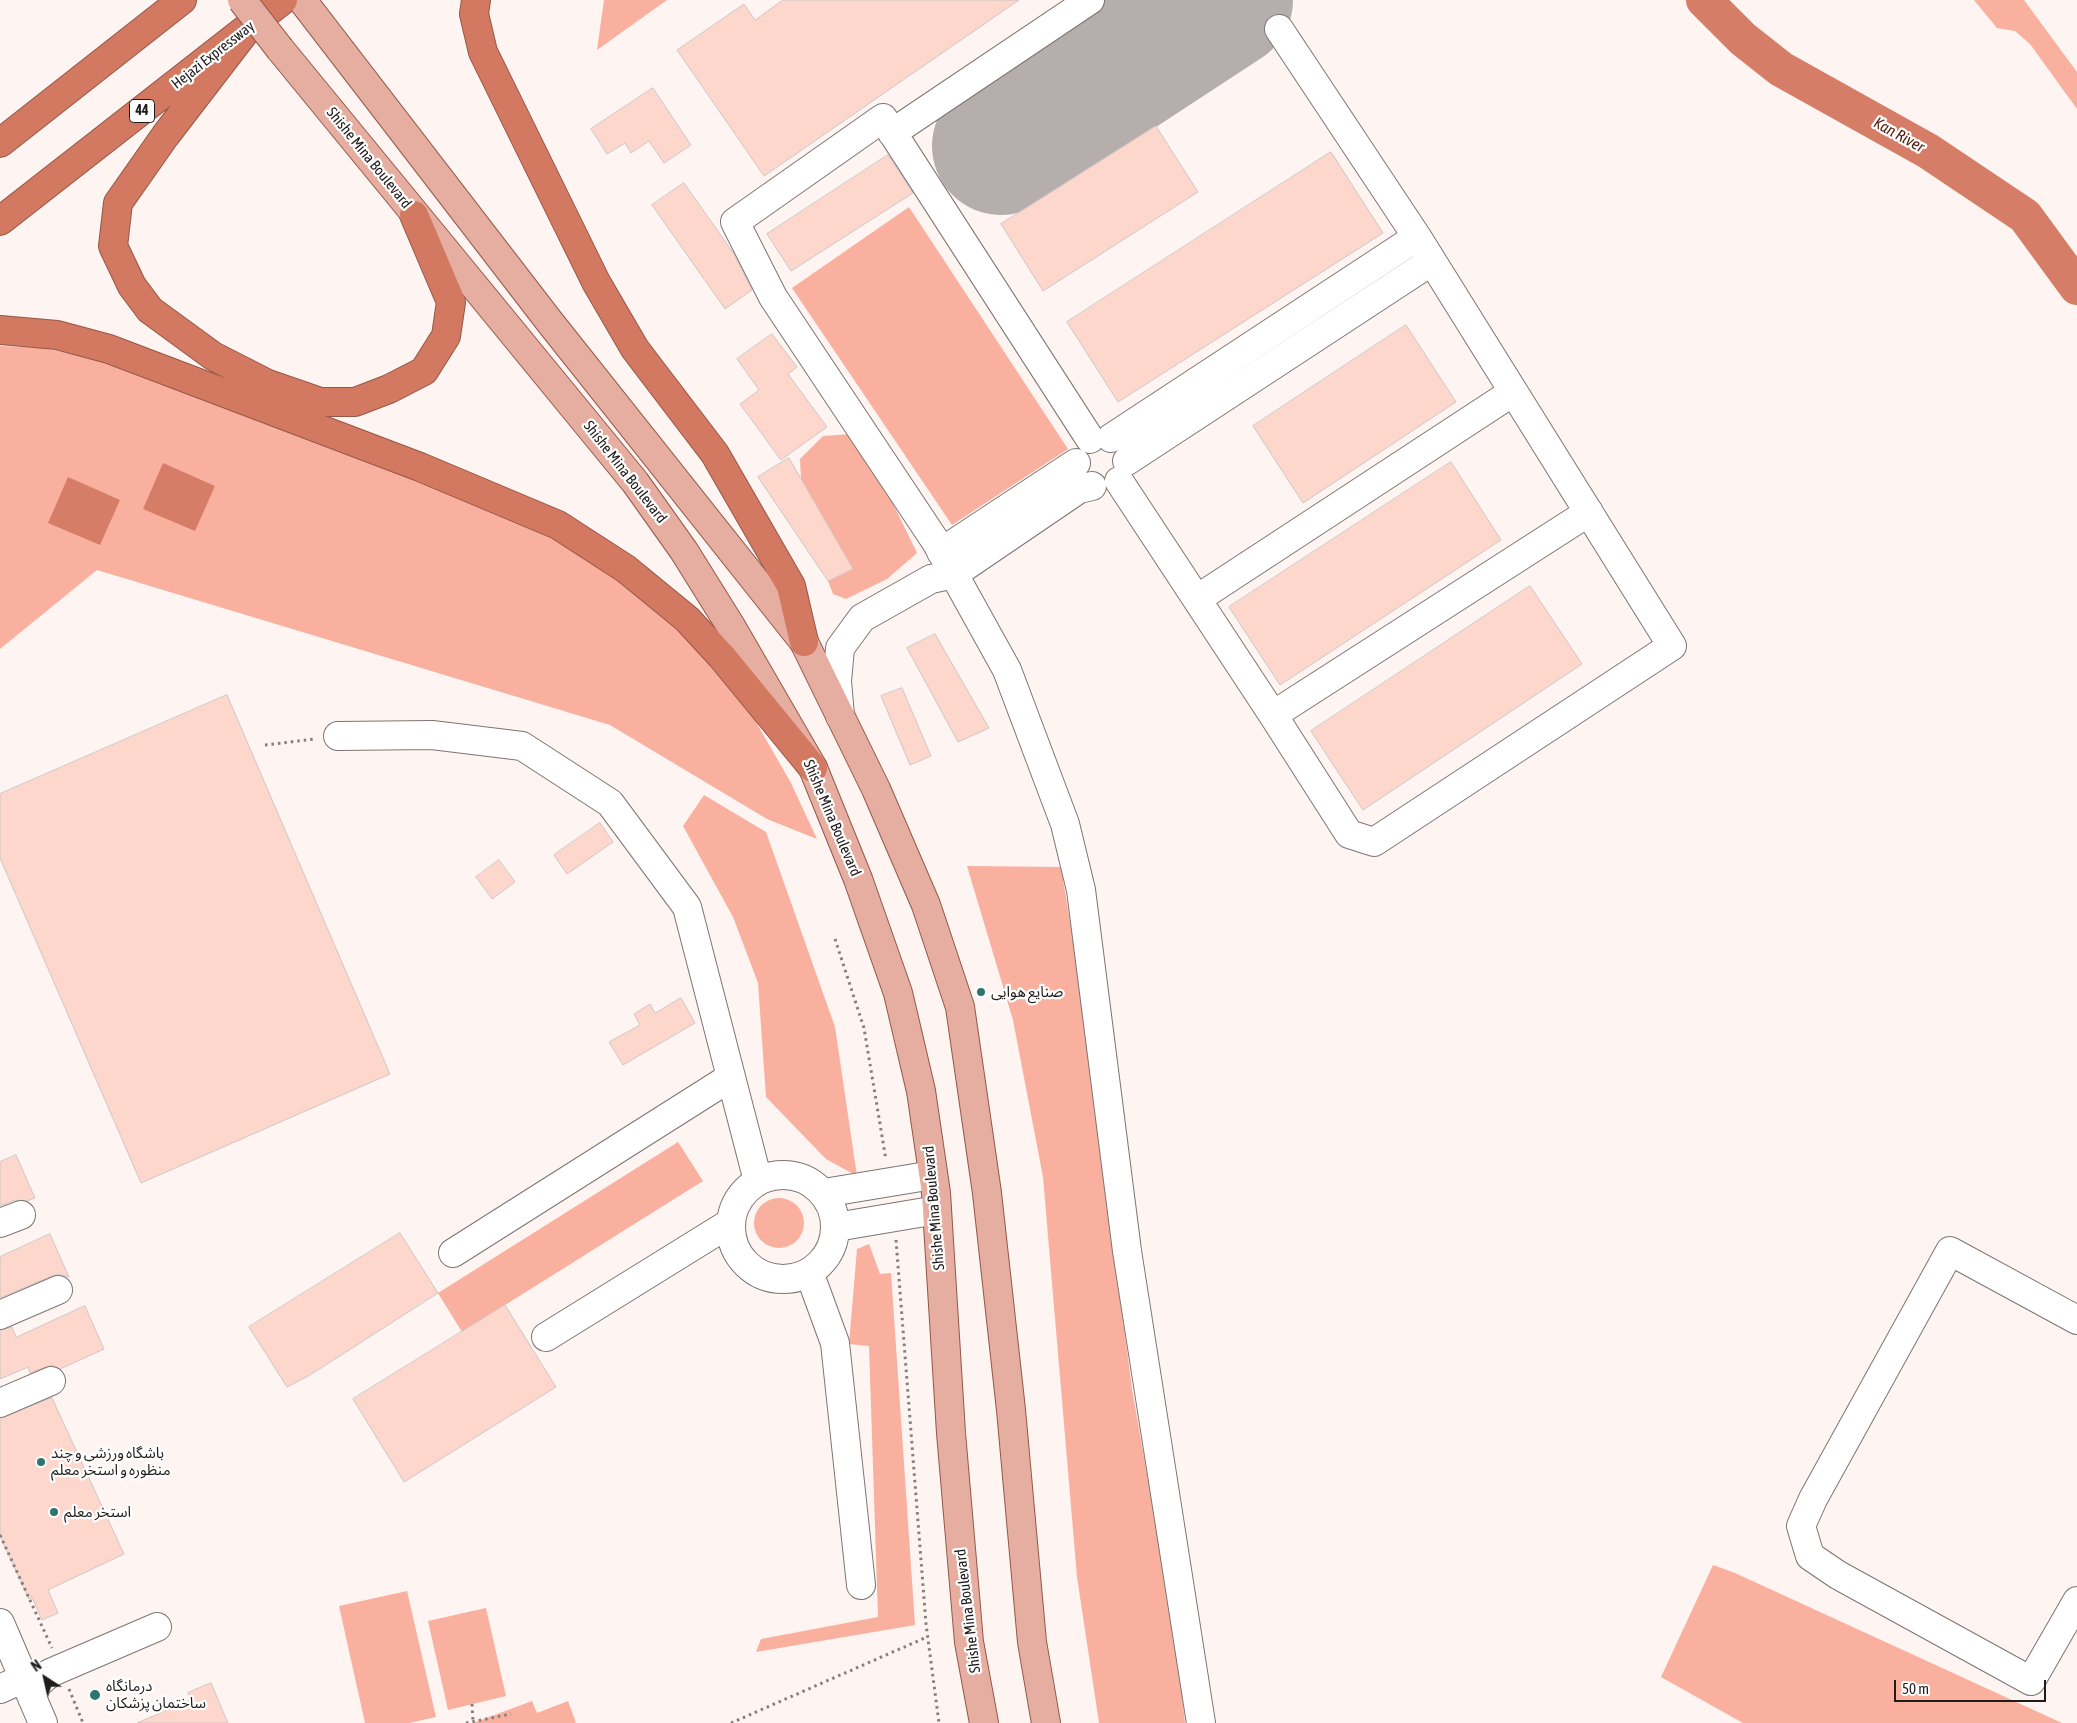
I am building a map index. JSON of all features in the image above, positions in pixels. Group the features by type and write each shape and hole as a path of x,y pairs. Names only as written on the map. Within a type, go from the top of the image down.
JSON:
{"highway":[{"path":"0,143 182,0"},
{"name":"Hejazi Expressway","path":"0,221 284,0"},
{"path":"476,0 474,14 483,52 596,282 635,349 715,454 791,586 804,642"},
{"path":"248,28 165,136 118,203 113,246 132,286 150,310 213,356 268,384 320,402 355,402 389,389 424,370 446,336 451,302 414,215"},
{"path":"0,330 57,335 109,349 420,467 558,525 626,569 687,619 722,657 813,768"}],"main road":[{"name":"Shishe Mina Boulevard","path":"242,0 414,215 634,482 684,551 732,628 813,768 858,879 898,993 921,1091 933,1175 951,1433 969,1642 984,1723"},
{"path":"302,0 548,321 804,642 876,789 926,905 960,1007 987,1193 1011,1410 1032,1642 1046,1723"}],"street":[{"path":"892,132 1090,0"},
{"path":"1201,1723 1127,1251 1081,890 1064,824 1007,670 947,563 773,296 735,222 883,118 1101,439 1123,447 1123,471 1197,599 1274,715 1349,834 1374,842 1672,646 1417,237 1279,29"},
{"path":"840,716 837,681 840,648 862,618 931,579 947,563 1076,463 1080,449 1101,439 1417,237"},
{"path":"947,563 1079,489 1092,486 1106,487 1123,471 1432,261"},
{"path":"1197,599 1513,392"},
{"path":"1076,463 1081,476 1092,486"},
{"path":"1274,715 1589,512"},
{"path":"338,736 432,735 522,746 610,803 688,907 758,1181"},
{"path":"454,1253 731,1077"},
{"path":"775,1175 793,1175 810,1182 824,1193 833,1209 836,1227 833,1245 824,1261 809,1272 792,1279 776,1279 761,1275 748,1266 738,1254 732,1239 730,1223 734,1208 744,1192 758,1181 775,1175"},
{"path":"824,1193 933,1175"},
{"path":"836,1227 936,1210"},
{"path":"546,1337 730,1223"},
{"path":"2077,1320 1950,1251 1812,1499 1801,1526 1810,1556 1838,1575 2031,1681 2077,1601"},
{"path":"809,1272 835,1343 861,1585"},
{"path":"0,1314 58,1290"},
{"path":"0,1403 52,1380"},
{"path":"0,1623 19,1688 43,1723"},
{"path":"19,1688 37,1684 50,1673 60,1668 157,1627"}],"path":[{"path":"265,745 338,736"},
{"path":"835,939 864,1028 890,1182"},
{"path":"894,1217 928,1637 939,1723"},
{"path":"0,1535 83,1723"},
{"path":"731,1723 928,1637"},
{"path":"472,1704 473,1722"},
{"path":"466,1723 511,1714"}],"shaded area":[{"path":"604,0 667,0 597,50"},
{"path":"1974,0 2024,0 2077,72 2077,109 2030,44 2015,31 1997,28"},
{"path":"909,207 1068,449 952,525 792,288"},
{"path":"0,346 44,348 92,358 486,505 561,540 678,622 752,715 791,783 817,839 767,819 610,725 97,570 0,649"},
{"path":"851,434 881,479 917,553 887,579 846,599 833,594 828,581 853,569 801,479 800,459 823,436"},
{"path":"163,463 215,486 195,531 143,509"},
{"path":"68,477 120,500 100,545 48,523"},
{"path":"704,795 766,832 835,1027 857,1176 826,1159 766,1097 758,983 733,917 683,826"},
{"path":"967,866 1061,867 1080,983 1132,1389 1176,1639 1185,1723 1099,1723 1077,1577 1043,1177 1013,1020"},
{"path":"678,1142 703,1181 462,1332 438,1293"},
{"path":"779,1198 789,1200 797,1205 802,1213 804,1223 802,1233 797,1241 789,1246 779,1248 769,1246 761,1241 756,1233 754,1223 756,1213 761,1205 769,1200"},
{"path":"869,1244 880,1274 891,1273 915,1625 756,1652 761,1639 878,1617 869,1346 849,1344 857,1249"},
{"path":"1713,1565 1735,1573 2062,1723 1743,1723 1661,1677"},
{"path":"407,1591 436,1717 409,1723 365,1723 339,1606"},
{"path":"486,1608 506,1696 448,1710 428,1621"},
{"path":"532,1701 537,1713 568,1701 576,1723 473,1723"}],"building":[{"path":"783,0 1019,0 764,176 677,50 744,4 755,20"},
{"path":"653,88 691,145 664,163 649,141 631,153 625,143 607,154 591,129"},
{"path":"1156,126 1198,192 1043,291 1001,224"},
{"path":"1331,152 1383,233 1118,402 1067,322"},
{"path":"888,155 913,193 791,271 767,234"},
{"path":"684,183 734,254 752,290 725,309 652,205"},
{"path":"1406,325 1456,402 1303,503 1253,426"},
{"path":"772,334 797,367 788,374 827,427 781,460 740,404 759,390 737,359"},
{"path":"789,458 853,569 828,581 758,477"},
{"path":"1451,462 1501,540 1280,685 1229,607"},
{"path":"1530,586 1582,664 1363,810 1311,731"},
{"path":"935,634 989,728 958,742 907,648"},
{"path":"902,688 931,756 910,765 881,696"},
{"path":"227,695 390,1074 141,1183 0,858 0,794"},
{"path":"600,823 613,842 567,874 554,855"},
{"path":"499,860 515,882 492,899 476,877"},
{"path":"681,998 695,1023 623,1065 609,1042 640,1025 634,1014 650,1004 655,1013"},
{"path":"16,1155 35,1198 27,1201 15,1200 0,1206 0,1162"},
{"path":"400,1233 438,1293 310,1375 287,1387 249,1327"},
{"path":"50,1234 69,1277 59,1274 52,1276 0,1298 0,1257"},
{"path":"505,1305 556,1387 404,1482 353,1399"},
{"path":"85,1306 104,1349 60,1369 52,1365 30,1373 28,1367 0,1379 0,1330 12,1327 16,1337"},
{"name":"استخر معلم","path":"52,1398 124,1554 48,1590 58,1613 42,1620 32,1597 29,1599 0,1536 0,1418"},
{"path":"211,1683 228,1723 137,1723 191,1700 188,1693"}],"waterway":[{"name":"Kan River","path":"1704,0 1743,39 1781,69 1928,151 2025,216 2077,287"}],"taxiway":[{"path":"1208,11 1215,0"}],"runway":[{"path":"1001,146 1224,0"}],"place":[{"name":"صنایع هوایی","path":"981,992"},
{"name":"باشگاه ورزشی و چند منظوره و استخر معلم","path":"41,1462"},
{"name":"استخر معلم","path":"54,1512"},
{"name":"درمانگاه ساختمان پزشکان","path":"95,1695"}]}
